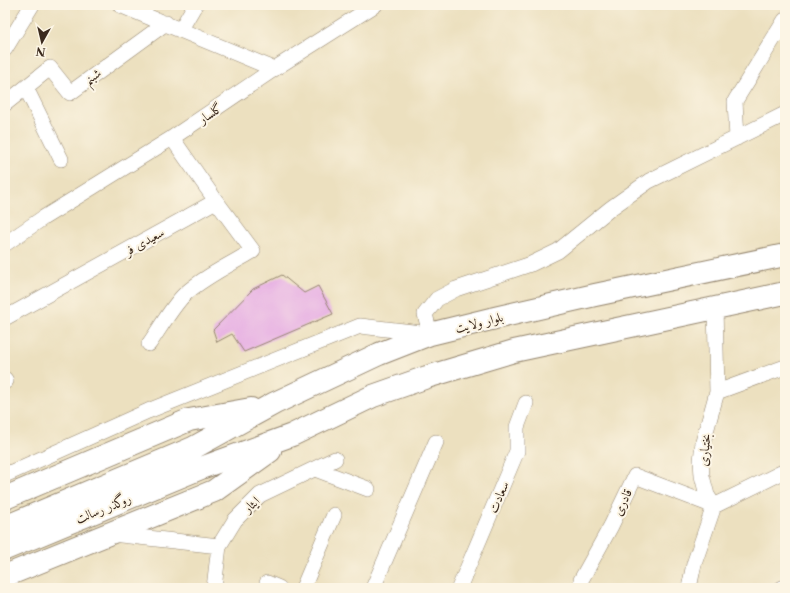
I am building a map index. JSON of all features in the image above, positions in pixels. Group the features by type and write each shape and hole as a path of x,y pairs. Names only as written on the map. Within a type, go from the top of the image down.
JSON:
{"highway":[{"name":"بلوار ولایت","path":"197,458 275,403 379,354 430,334 595,295 785,255"},
{"path":"5,576 214,491 292,435 373,396 428,377 514,352 785,293"},
{"path":"5,498 189,420 249,410 275,403"},
{"path":"197,458 292,435"},
{"name":"روگذر رسالت","path":"5,527 197,458"},
{"name":"روگذر رسالت","path":"5,549 197,458"}],"street":[{"path":"5,49 32,5"},
{"path":"120,5 181,29 274,69"},
{"path":"181,29 195,5"},
{"name":"گلسار","path":"5,244 42,218 172,138 274,69 376,5"},
{"path":"736,138 734,101 785,20"},
{"name":"شبنم","path":"5,104 50,68 70,92 166,23"},
{"path":"26,88 61,159"},
{"path":"5,474 148,410 360,326 430,334 425,314 437,299 456,289 532,264 558,251 610,208 649,181 785,114"},
{"path":"149,344 185,294 212,275 253,251 172,138"},
{"name":"سعیدی فر","path":"5,318 216,201"},
{"name":"بختیاری","path":"714,506 707,495 702,476 701,455 704,436 717,392 715,308"},
{"path":"717,392 785,367"},
{"name":"سعادت","path":"463,587 517,451 517,427 526,403"},
{"path":"373,588 436,442"},
{"name":"ایثار","path":"214,588 219,546 234,520 260,495 335,459"},
{"path":"316,469 368,489"},
{"path":"689,588 694,564 714,506 785,471"},
{"name":"قادری","path":"581,580 611,526 635,476 714,506"},
{"path":"303,588 334,515"},
{"path":"109,534 219,546"}],"building":[{"path":"282,275 304,293 318,286 333,314 244,352 232,334 217,342 213,330 253,289"}]}
